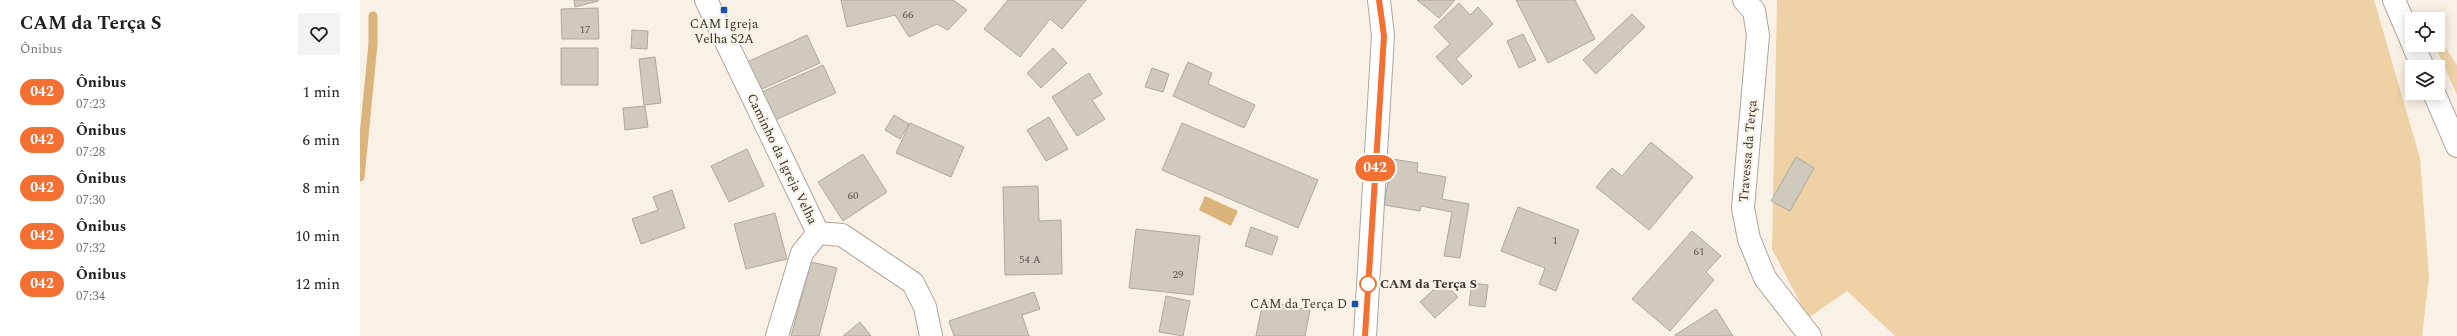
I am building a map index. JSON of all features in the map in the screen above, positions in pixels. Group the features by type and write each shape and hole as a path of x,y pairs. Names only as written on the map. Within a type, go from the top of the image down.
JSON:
{"street":[{"name":"Caminho da Igreja Velha","path":"706,0 818,233 842,235 913,283 926,307 931,336"},
{"path":"1365,336 1384,36 1379,0"},
{"name":"Travessa da Terça","path":"1744,0 1754,11 1758,35 1743,208 1749,239 1765,278 1810,336"},
{"path":"2394,0 2405,26"},
{"path":"2437,100 2457,146"},
{"path":"777,336 802,252 818,233"}],"shaded area":[{"path":"1777,0 2374,0 2420,158 2429,277 2422,336 1895,336 1847,291 1808,318 1772,249"},
{"path":"2445,47 2457,65 2457,95 2445,68 2445,60 2442,60 2438,52 2445,52"},
{"path":"1205,196 1238,211 1231,226 1199,210"}],"building":[{"path":"574,0 598,0 598,1 575,7"},
{"path":"841,0 953,0 967,10 948,30 937,24 909,37 895,15 847,27"},
{"path":"1008,0 1086,0 1062,29 1050,19 1020,57 984,29"},
{"path":"1417,0 1455,0 1439,18"},
{"path":"1516,0 1575,0 1595,39 1548,63"},
{"path":"1459,3 1470,15 1478,7 1493,24 1456,59 1472,76 1462,85 1436,57 1450,44 1434,27"},
{"path":"598,8 599,39 562,39 561,9"},
{"path":"1632,14 1645,27 1596,74 1583,60"},
{"path":"632,30 648,31 647,49 631,48"},
{"path":"1523,34 1536,60 1519,68 1507,41"},
{"path":"807,35 820,63 760,90 747,62"},
{"path":"561,48 598,48 598,85 561,85"},
{"path":"1053,48 1067,63 1041,88 1027,73"},
{"path":"655,57 661,103 644,105 639,59"},
{"path":"1188,62 1212,73 1208,84 1255,105 1244,128 1173,96"},
{"path":"823,65 836,93 775,120 762,92"},
{"path":"1152,68 1169,74 1163,92 1145,87"},
{"path":"1089,73 1102,94 1092,100 1105,119 1077,136 1052,97"},
{"path":"645,106 648,127 625,130 623,108"},
{"path":"894,115 909,124 900,139 885,130"},
{"path":"1049,117 1068,149 1046,161 1027,130"},
{"path":"910,123 964,147 951,177 896,153"},
{"path":"1182,123 1318,180 1298,228 1162,170"},
{"path":"1651,142 1693,177 1649,230 1596,187 1612,168 1622,176"},
{"path":"747,149 764,186 729,202 711,166"},
{"path":"863,154 887,192 843,221 818,182"},
{"path":"1796,157 1814,168 1790,211 1771,201"},
{"path":"1392,159 1418,163 1417,172 1446,177 1442,199 1469,204 1460,258 1444,256 1452,212 1421,206 1420,211 1384,205"},
{"path":"1038,186 1039,221 1061,220 1062,274 1005,275 1003,187"},
{"path":"672,190 685,228 641,244 632,219 658,210 653,197"},
{"path":"1518,207 1579,230 1556,291 1539,284 1545,268 1501,251"},
{"path":"775,213 787,259 746,269 734,224"},
{"path":"1251,227 1278,237 1272,255 1245,246"},
{"path":"1136,229 1200,236 1193,295 1129,288"},
{"path":"1692,231 1721,256 1706,272 1714,280 1670,331 1632,299"},
{"path":"811,262 837,268 819,336 791,336"},
{"path":"1443,281 1458,297 1435,318 1420,302"},
{"path":"1472,283 1488,285 1485,307 1469,305"},
{"path":"1034,292 1040,309 1022,315 1029,336 954,336 949,321"},
{"path":"1166,296 1190,301 1183,336 1159,332"},
{"path":"1263,301 1310,310 1305,336 1256,336"},
{"path":"1716,309 1733,336 1675,336 1675,335"},
{"path":"860,322 871,336 843,336"}],"waterway":[{"path":"360,177 373,44 373,16"}],"bus line":[{"name":"042","path":"1365,336 1384,36 1379,0"}],"place":[{"name":"CAM Igreja Velha S2A","path":"724,10"},
{"name":"CAM da Terça S","path":"1368,284"},
{"name":"CAM da Terça D","path":"1355,304"}]}
